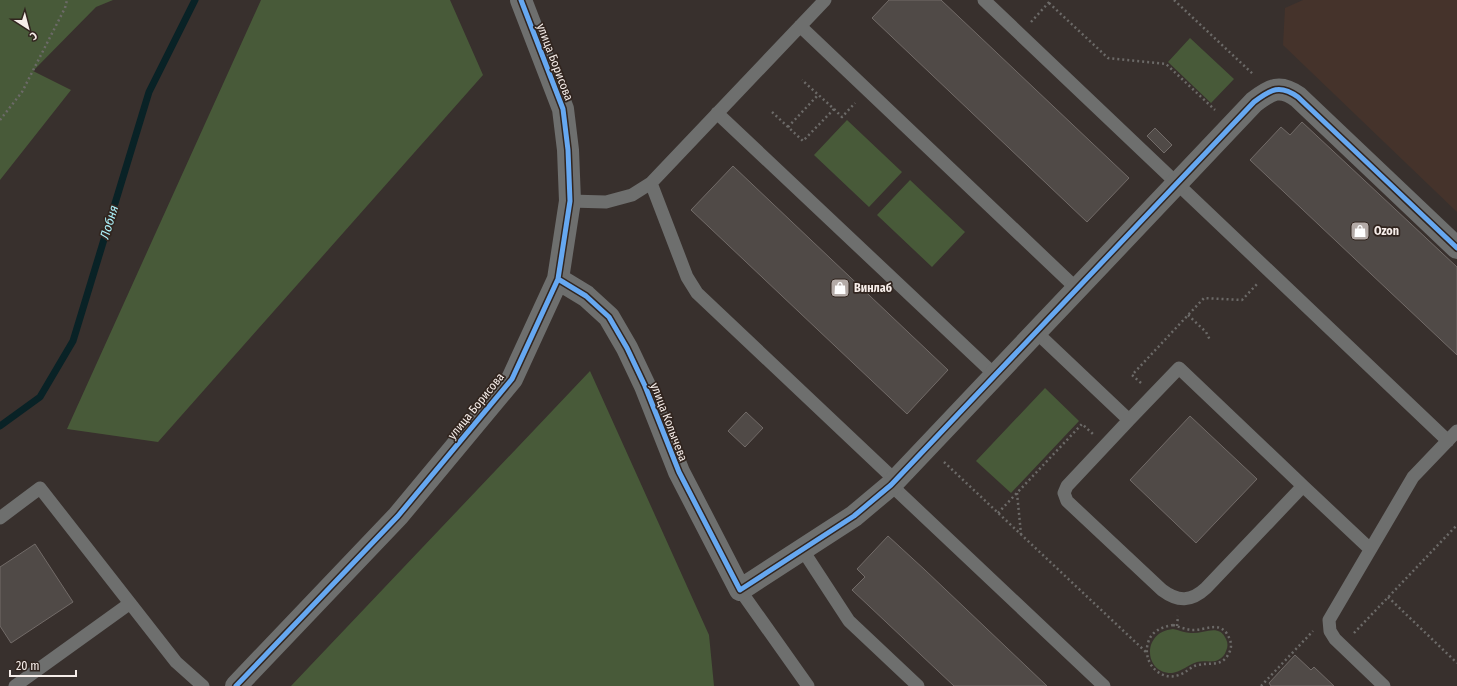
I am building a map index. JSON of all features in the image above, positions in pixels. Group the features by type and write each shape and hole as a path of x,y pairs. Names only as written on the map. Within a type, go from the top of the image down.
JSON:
{"street":[{"name":"улица Борисова","path":"236,686 398,516 512,379 558,279 570,201 568,150 563,109 521,0"},
{"path":"740,590 854,516 893,483 1254,102 1271,91 1279,89 1288,90 1298,97 1457,248"},
{"name":"улица Колычева","path":"558,279 586,296 609,317 627,348 645,386 679,472 740,590"}],"lane":[{"path":"570,201 606,202 632,195 651,183 825,0"},
{"path":"984,0 1269,271 1453,438 1413,477 1329,620 1330,631 1342,645 1384,686"},
{"path":"800,26 1077,289"},
{"path":"717,113 995,376"},
{"path":"651,183 687,277 697,293 1104,686"},
{"path":"1036,332 1129,420"},
{"path":"1303,486 1202,591 1189,599 1178,600 1162,590 1067,500 1064,493 1067,486 1179,368 1303,486 1370,550"},
{"path":"0,518 40,488 129,604 176,662 203,686"},
{"path":"802,549 850,621 918,686"},
{"path":"740,590 808,686"},
{"path":"15,686 129,604"}],"path":[{"path":"0,120 22,92 65,8 67,0"},
{"path":"1174,0 1271,91"},
{"path":"1019,34 1050,1 1108,58 1166,64 1232,126"},
{"path":"802,80 842,117 867,90"},
{"path":"788,127 818,95"},
{"path":"772,112 803,141 834,109"},
{"path":"1153,395 1132,374 1204,298 1242,300 1269,271"},
{"path":"1188,315 1206,332 1210,340"},
{"path":"998,513 1082,424 1105,446"},
{"path":"928,446 1146,654 1152,667 1160,674 1170,676 1180,675 1199,664 1220,663 1226,658 1231,650 1231,642 1228,634 1221,628 1213,626 1190,630 1173,625 1163,627 1155,632 1149,639 1146,654"},
{"path":"1017,492 1021,534"},
{"path":"1342,645 1457,525"},
{"path":"1454,528 1457,531"},
{"path":"1388,597 1457,663"},
{"path":"1261,686 1315,630 1329,620"}],"shaded area":[{"path":"1303,0 1457,0 1457,212 1283,45 1285,8"}],"green space":[{"path":"0,0 113,0 96,7 33,71 71,90 0,180"},
{"path":"261,0 450,0 483,75 158,442 67,429"},
{"path":"1190,38 1234,79 1211,103 1168,62"},
{"path":"847,120 902,172 869,207 814,155"},
{"path":"910,180 965,232 932,267 877,215"},
{"path":"590,371 709,635 714,686 291,686"},
{"path":"1045,388 1079,421 1011,493 976,461"},
{"path":"1173,629 1186,633 1211,630 1219,631 1223,634 1227,642 1226,652 1216,661 1197,662 1172,673 1163,672 1156,667 1152,660 1150,652 1151,645 1155,637 1163,632"}],"building":[{"path":"889,0 941,0 1129,178 1087,222 872,18"},
{"path":"1302,122 1457,267 1457,355 1250,160 1281,127 1290,135"},
{"path":"1155,128 1172,145 1164,153 1147,136"},
{"path":"733,166 948,370 907,414 691,210"},
{"path":"746,412 763,428 745,447 728,431"},
{"path":"1190,416 1257,479 1196,543 1130,480"},
{"path":"888,536 1047,686 954,686 852,590 865,577 857,569"},
{"path":"35,544 73,602 11,643 0,626 0,567"},
{"path":"1295,655 1311,670 1314,667 1334,686 1271,686 1269,683"}],"waterway":[{"name":"Лобня","path":"0,426 40,397 73,341 149,92 195,0"}],"cycle path":[{"path":"236,686 398,516 512,379 558,279 570,201 568,150 563,109 521,0"},
{"path":"558,279 586,296 609,317 627,348 645,386 679,472 740,590 854,516 891,485 1254,102 1271,91 1281,89 1286,90 1298,97 1457,248"}],"place":[{"name":"Ozon","path":"1360,231"},
{"name":"Винлаб","path":"840,288"}]}
